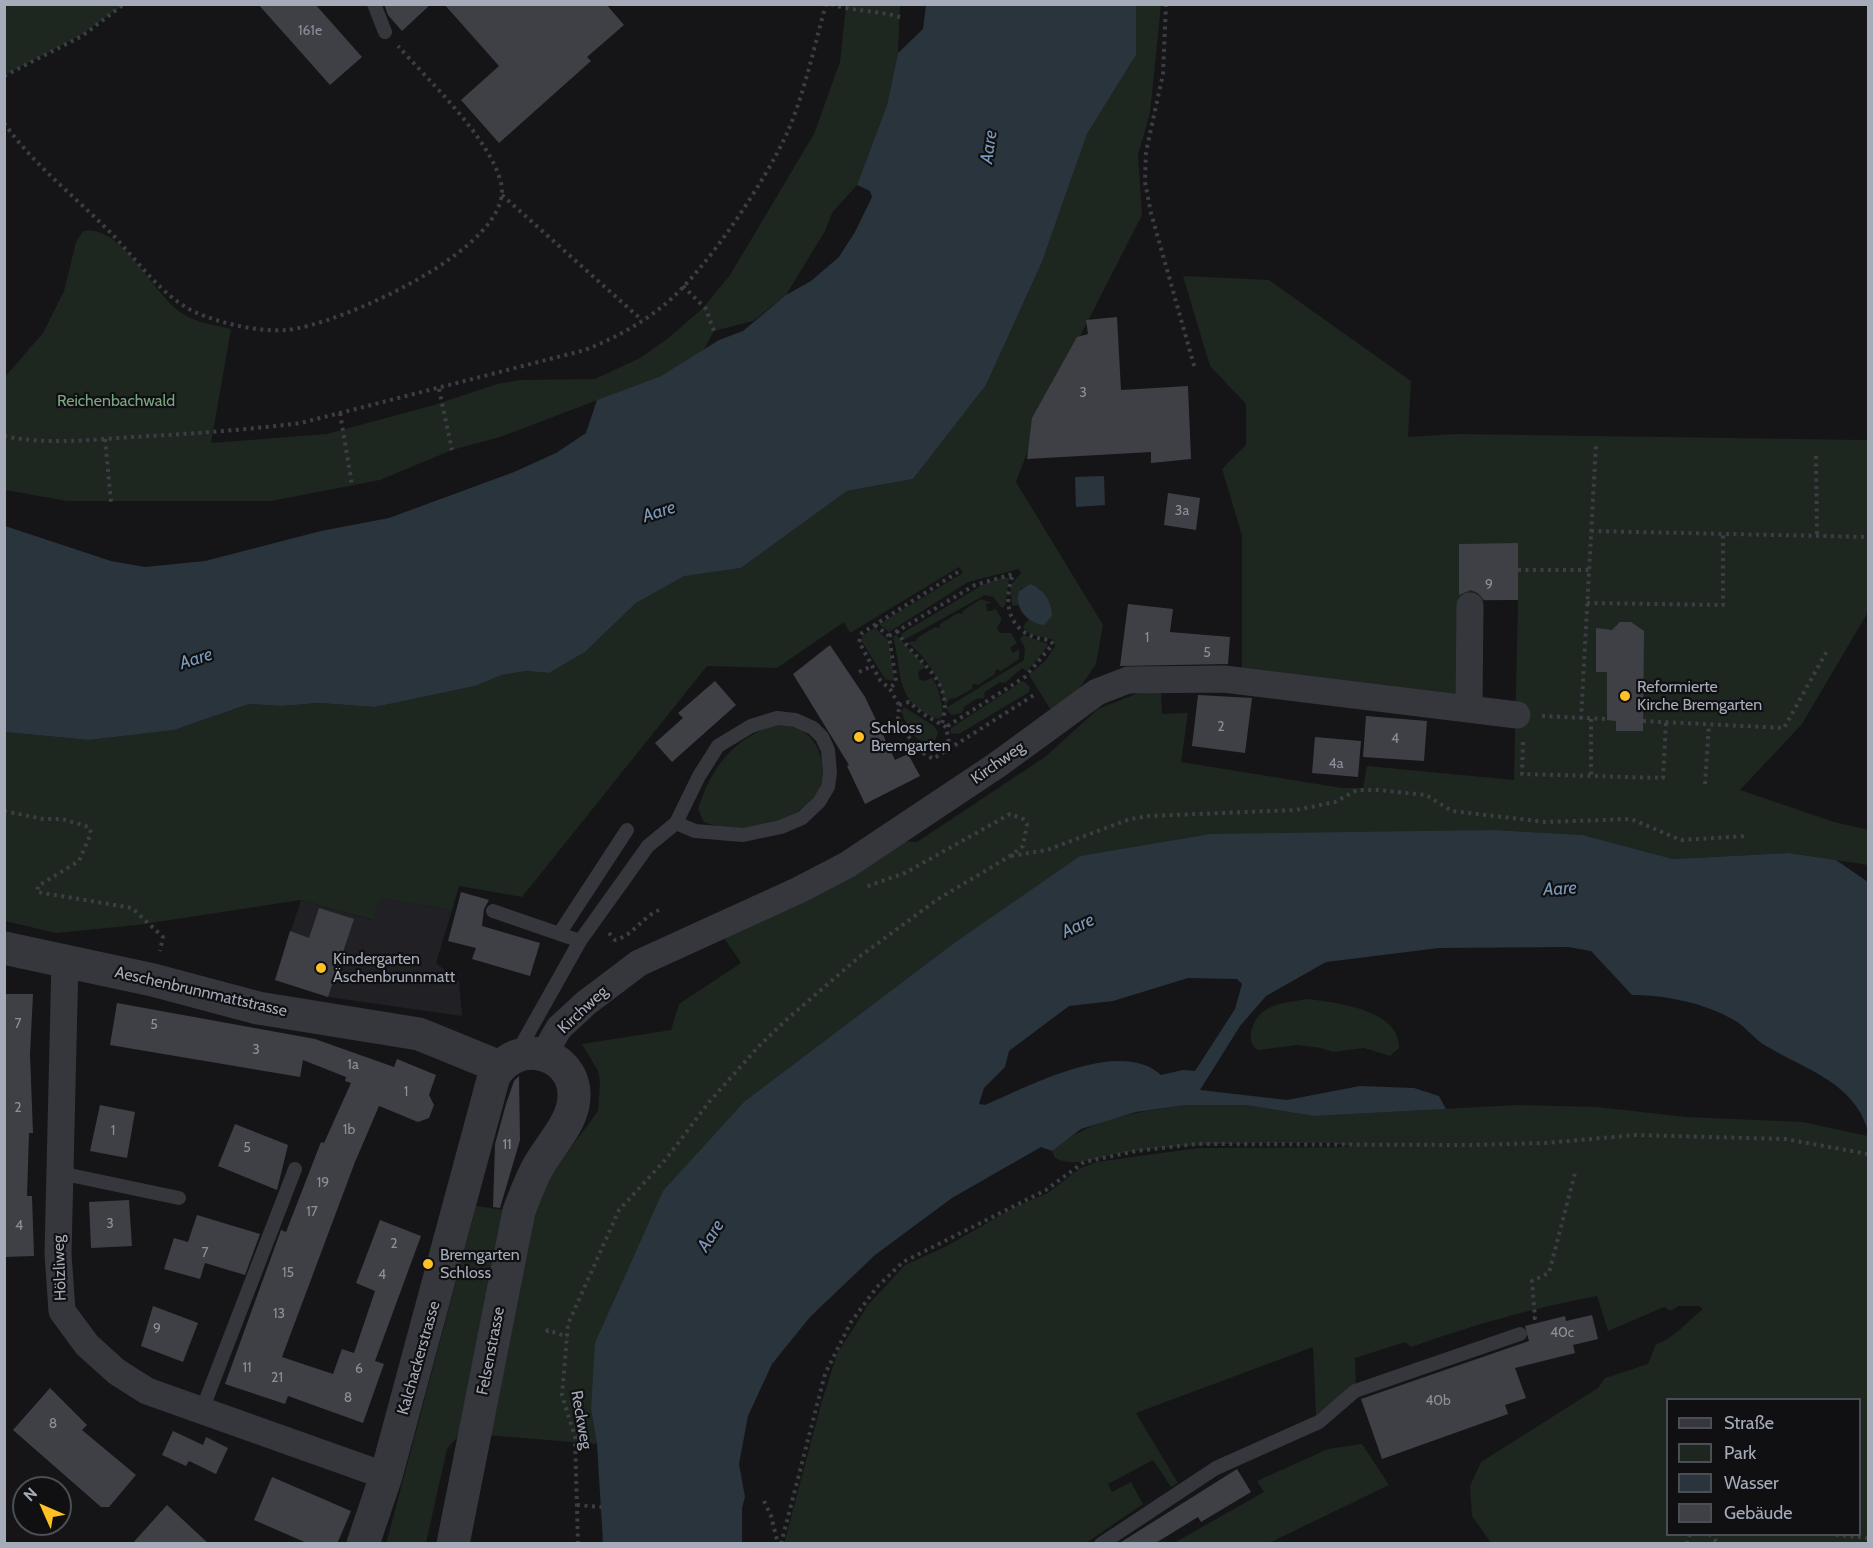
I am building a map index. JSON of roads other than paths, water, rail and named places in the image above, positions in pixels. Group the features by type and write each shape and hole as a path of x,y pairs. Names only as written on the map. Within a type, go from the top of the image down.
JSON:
{"street":[{"path":"1469,709 1470,606"},
{"name":"Kirchweg","path":"520,1059 586,1003 639,963 799,890 847,865 997,765 1097,692 1128,680 1224,679 1520,715"},
{"name":"Aeschenbrunnmattstrasse","path":"4,948 65,960 258,1008 418,1034 520,1059"},
{"name":"Hölzliweg","path":"65,960 58,1254 62,1311 72,1327 117,1372 147,1391 387,1476"},
{"name":"Kalchackerstrasse","path":"363,1544 387,1476 486,1103 520,1059"},
{"name":"Felsenstrasse","path":"453,1544 519,1211 538,1167 573,1108 574,1088 568,1072 555,1059 520,1059"}],"lane":[{"path":"374,4 386,32"},
{"path":"520,1059 580,941 648,846 676,823 709,758 718,746 741,731 777,718 795,720 813,729 822,737 828,750 830,773 828,787 819,802 802,818 781,827 743,835 695,831 676,823"},
{"path":"559,934 627,830"},
{"path":"493,911 580,941"},
{"path":"202,1410 295,1169"},
{"path":"60,1173 179,1198"},
{"path":"1101,1544 1216,1468 1319,1422 1355,1390 1520,1334"}],"water":[{"name":"Aare","path":"926,5 1136,5 1136,55 1087,134 1042,262 986,385 913,479 847,491 741,568 684,576 636,603 585,652 549,673 526,671 502,675 475,686 375,707 319,703 282,706 249,704 174,730 89,740 5,732 5,526 111,561 145,567 205,561 321,531 389,518 514,472 556,453 586,433 597,400 661,376 719,340 743,331 786,295 811,281 839,257 855,232 872,197 870,191 857,185 887,105 898,53 923,29"},
{"path":"1104,476 1105,505 1076,507 1075,477"},
{"path":"1030,584 1043,593 1051,606 1052,616 1044,625 1027,618 1020,609 1019,591"},
{"name":"Aare","path":"1494,830 1583,835 1673,859 1789,853 1836,860 1868,882 1868,1131 1852,1100 1827,1079 1766,1046 1723,1014 1684,1001 1632,995 1591,951 1568,947 1439,948 1326,962 1266,996 1240,1026 1200,1090 1287,1100 1360,1086 1414,1088 1439,1096 1446,1109 1314,1116 1245,1105 1186,1105 1136,1112 1081,1129 1052,1151 1041,1147 952,1198 875,1255 810,1317 772,1364 748,1416 739,1464 745,1497 742,1508 742,1543 603,1543 597,1444 591,1410 595,1343 663,1191 745,1101 954,943 1080,856 1211,834","holes":["1188,978 1237,979 1242,984 1235,1009 1195,1071 1183,1070 1161,1075 1143,1065 1122,1061 1098,1063 1073,1069 985,1105 979,1104 984,1088 1005,1067 1009,1051 1069,1006 1113,1001"]}],"place":[{"name":"Reformierte Kirche Bremgarten","path":"1625,696"},
{"name":"Schloss Bremgarten","path":"859,737"},
{"name":"Kindergarten Äschenbrunnmatt","path":"321,968"},
{"name":"Bremgarten Schloss","path":"428,1264"}],"park label":[{"name":"Reichenbachwald","path":"116,401"}]}
